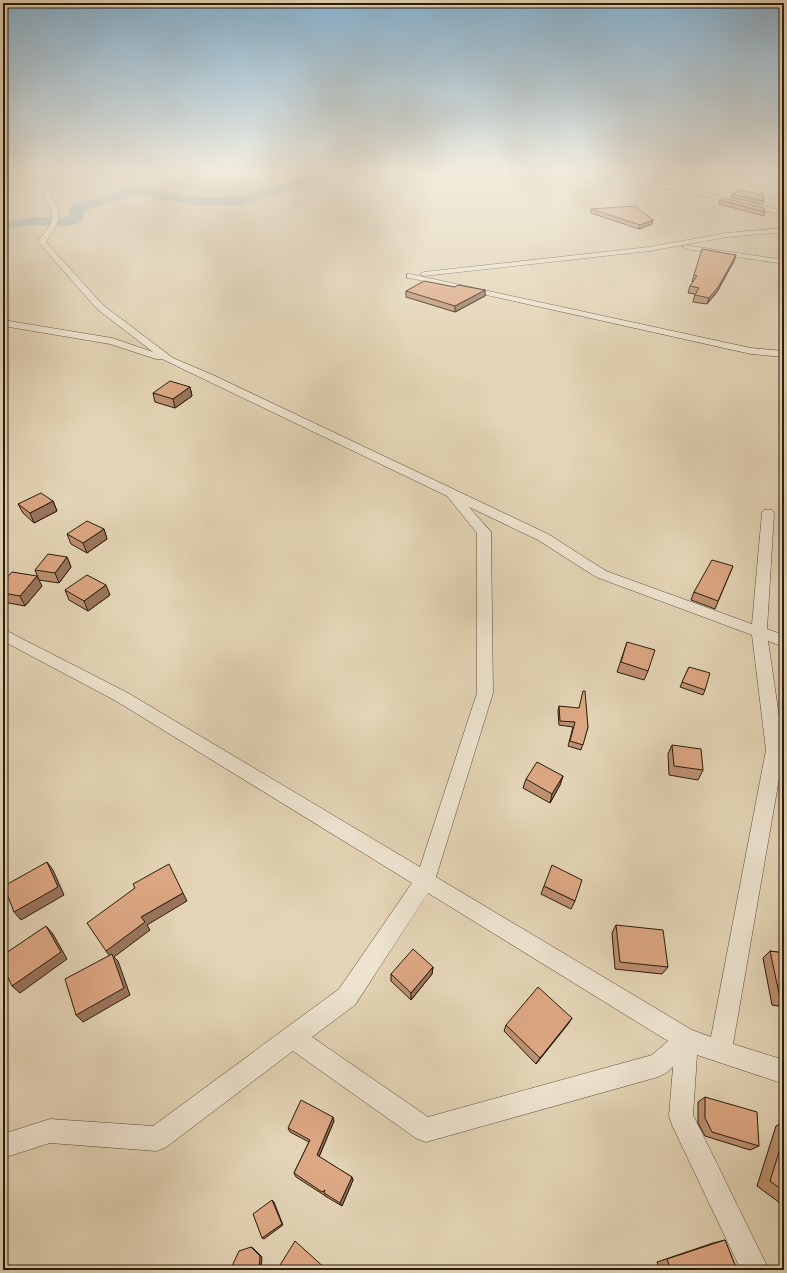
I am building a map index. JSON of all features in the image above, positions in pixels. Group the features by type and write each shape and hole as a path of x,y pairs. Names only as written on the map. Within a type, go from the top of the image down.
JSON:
{"street":[{"path":"49,231 42,242 100,307 170,360"},
{"path":"768,231 727,235 649,249 410,276 751,350 784,354"},
{"path":"674,244 784,262"},
{"path":"3,323 112,342 170,360 209,377 543,537 601,574 784,641"},
{"path":"3,1146 50,1131 156,1139 347,997 425,881 485,693 484,532 452,494"},
{"path":"720,1050 775,750 759,632 768,513"},
{"path":"3,634 122,697 687,1040 784,1072"},
{"path":"293,1037 426,1130 658,1065 687,1040"},
{"path":"687,1040 681,1116 755,1270"}],"building":[{"path":"702,249 736,255 719,286 709,298 695,295 699,288 690,286 697,276 694,275"},
{"path":"424,281 455,287 458,285 485,290 455,306 406,291"},
{"path":"170,381 190,387 173,399 153,393"},
{"path":"41,493 53,501 30,513 18,504"},
{"path":"87,521 104,529 83,543 67,534"},
{"path":"48,554 67,557 55,573 35,570"},
{"path":"712,560 733,566 718,601 694,592"},
{"path":"12,572 37,576 20,596 3,593 3,582"},
{"path":"87,575 106,585 84,601 65,590"},
{"path":"627,642 655,650 648,671 621,662"},
{"path":"689,667 710,673 705,690 682,682"},
{"path":"583,691 585,691 588,727 583,745 570,741 575,722 560,721 559,706 579,708"},
{"path":"672,745 701,749 703,770 674,766"},
{"path":"537,762 563,776 552,794 526,779"},
{"path":"47,862 58,887 14,912 4,886"},
{"path":"169,864 183,893 141,917 145,922 106,951 87,923 135,888 133,884"},
{"path":"552,865 582,880 575,901 544,886"},
{"path":"616,925 663,930 668,967 620,962"},
{"path":"46,926 61,952 12,986 3,967 3,955"},
{"path":"413,949 433,967 411,993 391,974"},
{"path":"770,951 784,953 784,999 780,998"},
{"path":"112,954 124,988 76,1015 65,979"},
{"path":"538,987 572,1018 540,1058 506,1025"},
{"path":"705,1097 757,1112 759,1146 712,1132 705,1118"},
{"path":"301,1100 333,1117 317,1155 352,1177 340,1203 324,1193 325,1190 322,1192 294,1173 310,1140 288,1128"},
{"path":"784,1136 784,1191 770,1181"},
{"path":"272,1200 282,1224 262,1238 253,1214"},
{"path":"725,1240 737,1270 671,1270 667,1259"},
{"path":"295,1241 327,1270 277,1270"},
{"path":"251,1247 260,1256 259,1270 233,1270 232,1266 239,1251"}]}
